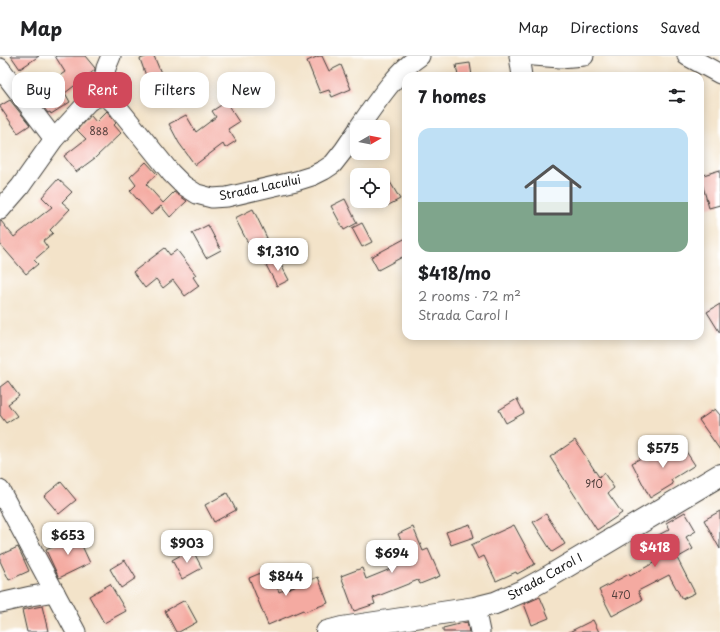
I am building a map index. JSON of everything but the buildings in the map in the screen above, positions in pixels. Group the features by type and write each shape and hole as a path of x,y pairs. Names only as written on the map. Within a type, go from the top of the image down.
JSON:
{"main road":[{"name":"Strada Carol I","path":"327,632 342,628 475,608 495,603 538,582 720,475"}],"street":[{"path":"105,72 110,56"},
{"path":"402,72 420,56"},
{"path":"519,56 521,72"},
{"path":"534,56 560,58 584,56"},
{"path":"687,56 720,74"},
{"path":"0,68 54,139"},
{"path":"365,120 390,85 402,72"},
{"path":"0,210 20,187 54,139 83,108"},
{"name":"Strada Lacului","path":"118,108 183,185 197,194 212,198 228,196 312,176 333,164 350,141"},
{"path":"0,490 76,632"},
{"path":"0,603 55,592"},
{"path":"475,608 480,632"}]}
